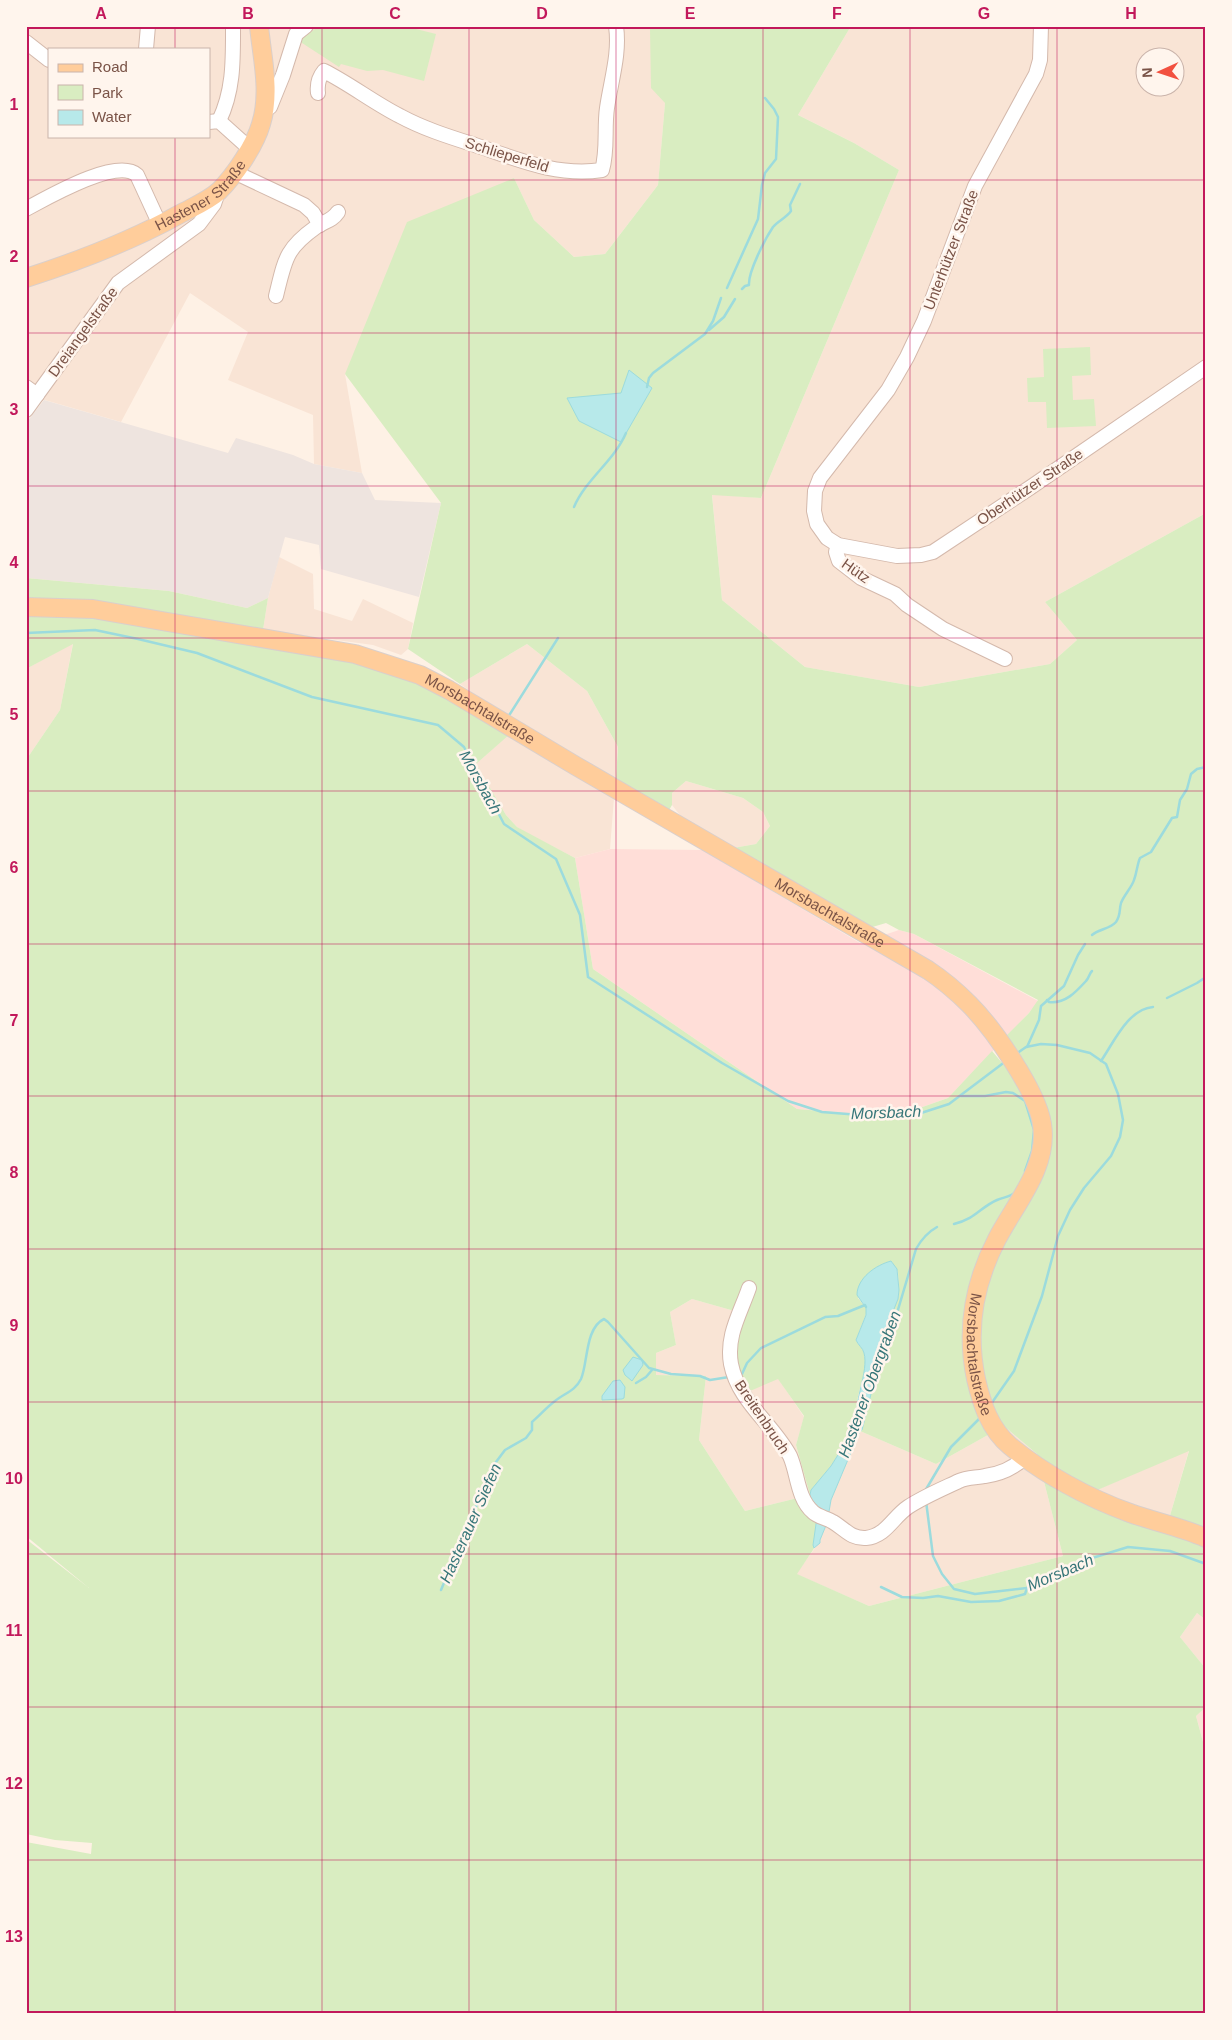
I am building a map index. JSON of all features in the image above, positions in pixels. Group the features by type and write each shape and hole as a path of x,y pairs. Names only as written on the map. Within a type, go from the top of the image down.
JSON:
{"main road":[{"name":"Hastener Straße","path":"26,278 82,259 160,225 218,192 234,172 261,124 264,111 265,88 259,26"},
{"name":"Morsbachtalstraße","path":"26,607 93,609 356,654 382,661 434,681 576,766 928,970 950,986 971,1006 1010,1059 1037,1106 1042,1124 1042,1140 1038,1161 1025,1194 997,1237 978,1282 973,1308 971,1335 974,1368 983,1405 991,1424 1003,1440 1025,1457 1072,1486 1129,1512 1189,1530 1206,1538"}],"street":[{"path":"146,48 148,26"},
{"path":"233,26 231,85 227,103 214,121 249,148"},
{"path":"264,111 270,107 283,75 296,34 306,26"},
{"name":"Schlieperfeld","path":"318,93 317,88 324,71 342,80 398,116 416,124 526,163 564,171 602,170 607,108 617,56 616,26"},
{"name":"Unterhützer Straße","path":"833,463 888,390 924,321 975,186 1036,74 1040,60 1041,26"},
{"path":"26,42 48,59"},
{"path":"26,209 92,176 127,171 137,175 160,225"},
{"path":"234,172 304,205 313,213 320,225"},
{"name":"Dreiangelstraße","path":"26,410 32,391 118,284 199,224 214,204 218,192"},
{"path":"276,296 284,262 298,240 320,225 333,219 338,212"},
{"name":"Oberhützer Straße","path":"838,545 897,556 921,555 933,552 1206,367"},
{"name":"Hütz","path":"833,463 817,484 814,512 820,529 827,538 838,545 837,557 844,566 861,578 895,594 943,629 1005,659"},
{"name":"Breitenbruch","path":"749,1288 730,1337 729,1348 734,1377 742,1392 788,1454 795,1468 803,1498 813,1512 849,1535 867,1538 880,1534 903,1511 925,1498 965,1478 986,1476 1008,1470 1025,1457"}],"shaded area":[{"path":"26,26 654,26 650,29 665,103 658,185 605,254 574,257 534,220 514,178 345,374 362,473 314,464 313,415 228,380 248,332 190,293 121,422 31,396 26,403"},
{"path":"851,26 1206,26 1206,513 1045,602 1077,640 1050,664 919,687 805,667 722,600 712,494 761,498 899,170 854,143 798,115"},
{"path":"44,400 228,453 236,438 293,455 314,464 362,473 375,500 441,503 419,597 321,569 319,545 285,537 268,598 247,608 169,591 26,578 26,423"},
{"path":"279,557 313,574 314,609 352,621 363,599 413,623 408,649 401,655 373,645 263,630 268,598"},
{"path":"73,643 60,710 26,760 26,669"},
{"path":"527,644 587,691 618,747 610,849 575,858 517,827 506,815 476,764 519,725 460,684"},
{"path":"686,781 743,798 763,812 770,826 756,844 733,848 683,819 672,805 672,793"},
{"path":"610,849 703,850 860,943 899,930 914,934 1038,1001 1029,1013 948,1098 894,1117 797,1109 593,969 575,858"},
{"path":"692,1299 745,1314 778,1378 804,1417 796,1445 810,1495 745,1511 699,1440 706,1376 656,1375 656,1353 676,1345 670,1312"},
{"path":"1004,1426 1037,1454 1063,1556 869,1606 796,1574 815,1548 827,1523 831,1500 860,1431 936,1464"},
{"path":"1189,1450 1169,1519 1094,1491"},
{"path":"1197,1613 1206,1620 1206,1669 1180,1637"},
{"path":"1206,1707 1206,1753 1196,1716"}],"green space":[{"path":"319,26 404,26 436,34 424,81 383,70 367,71 341,64 339,67 299,41"},
{"path":"654,26 851,26 798,115 854,143 899,170 761,498 712,495 722,600 805,667 919,687 1050,664 1077,640 1045,602 1206,513 1206,1620 1197,1613 1180,1637 1206,1669 1206,1707 1196,1716 1206,1753 1206,2014 26,2014 26,1842 91,1854 92,1843 55,1840 26,1834 26,1539 89,1588 26,1536 26,760 60,710 73,644 26,669 26,614 79,612 372,664 415,679 511,733 476,764 506,815 517,827 575,858 593,969 797,1109 894,1117 948,1098 992,1051 1009,1071 1024,1097 1004,1038 1029,1013 1038,1000 914,934 899,930 886,923 869,928 733,848 756,844 770,826 763,812 743,798 686,781 672,793 672,805 668,812 616,778 618,747 587,691 527,644 460,684 408,649 441,503 345,374 407,222 514,178 534,220 574,257 605,254 658,185 665,103 651,88 650,29","holes":["892,1262 898,1272 899,1295 888,1324 894,1328 871,1394 862,1430 860,1431 936,1464 1004,1426 1037,1454 1063,1556 869,1606 797,1574 815,1547 817,1508 810,1495 811,1490 831,1466 848,1439 858,1415 857,1401 865,1369 863,1351 856,1340 866,1314 866,1308 858,1298 861,1289 872,1271","692,1299 745,1314 732,1343 738,1375 750,1391 778,1379 804,1416 796,1445 810,1495 745,1511 699,1440 706,1376 656,1375 656,1353 676,1345 670,1312","1189,1451 1169,1519 1095,1491"]},
{"path":"1090,347 1091,375 1072,376 1073,400 1094,399 1096,426 1047,428 1046,402 1028,402 1027,378 1044,377 1043,349"},
{"path":"26,578 169,591 247,608 268,598 263,630 26,602"}],"water":[{"path":"629,370 652,388 621,442 579,421 567,398 621,393"},
{"path":"891,1261 897,1269 899,1290 898,1299 888,1324 895,1328 871,1394 862,1430 831,1500 827,1523 820,1543 814,1548 817,1517 810,1495 811,1490 831,1466 848,1439 858,1415 857,1410 865,1360 863,1351 856,1340 866,1315 866,1308 857,1295 858,1289 868,1273"},
{"path":"633,1357 642,1360 643,1365 632,1381 625,1375 623,1370"},
{"path":"620,1380 625,1387 624,1398 602,1400 602,1396 613,1381"}],"waterway":[{"path":"727,288 758,219 765,173 776,159 778,117 765,98"},
{"path":"742,289 749,285 754,264 773,227 791,211 790,205 800,184"},
{"path":"647,387 649,378 653,373 705,334 713,321 721,298"},
{"path":"709,330 724,317 735,299"},
{"path":"574,507 579,497 621,443 626,433"},
{"name":"Morsbach","path":"26,633 95,630 138,639 197,653 312,697 438,725 464,747 504,824 556,859 580,915 588,977 722,1063 788,1101 822,1112 873,1116 918,1114 949,1104 1006,1061"},
{"path":"508,717 558,638"},
{"path":"1092,935 1116,922 1121,903 1134,880 1140,858 1151,852 1172,818 1177,817 1180,800 1187,789 1191,774 1197,769 1206,767"},
{"path":"1027,1047 1039,1020 1041,1006 1064,986 1085,944"},
{"path":"1047,1000 1055,1002 1070,996 1086,981 1092,971"},
{"path":"1167,998 1206,977"},
{"path":"1101,1061 1129,1020 1144,1009 1153,1007"},
{"name":"Morsbach","path":"991,1404 1014,1371 1042,1296 1058,1236 1070,1210 1084,1188 1111,1156 1120,1137 1123,1120 1118,1094 1106,1064 1090,1053 1057,1045 1041,1044 1026,1047 1016,1054"},
{"name":"Hastener Obergraben","path":"961,1096 985,1096 1006,1092 1013,1093 1025,1101 1034,1130 1032,1151 1025,1171"},
{"name":"Hastener Obergraben","path":"954,1224 968,1219 991,1203 1016,1192"},
{"name":"Hastener Obergraben","path":"892,1330 916,1249 925,1236 937,1227"},
{"name":"Hasterauer Siefen","path":"742,1374 747,1363 761,1348 825,1317 838,1316 865,1305 866,1307"},
{"name":"Hasterauer Siefen","path":"441,1590 455,1553 463,1540 464,1531 496,1462 505,1450 526,1438 532,1430 532,1422 552,1403 579,1383 593,1330 604,1319 649,1368 671,1374 700,1376 710,1380 729,1377"},
{"path":"636,1383 646,1377 652,1370"},
{"name":"Morsbach","path":"925,1491 951,1447 980,1418"},
{"name":"Morsbach","path":"926,1501 933,1556 942,1574 954,1589 975,1594 1027,1588 1076,1563 1128,1547 1170,1551 1206,1564"},
{"path":"881,1587 902,1597 923,1598 938,1596 971,1602 999,1601 1025,1594 1027,1588"}]}
